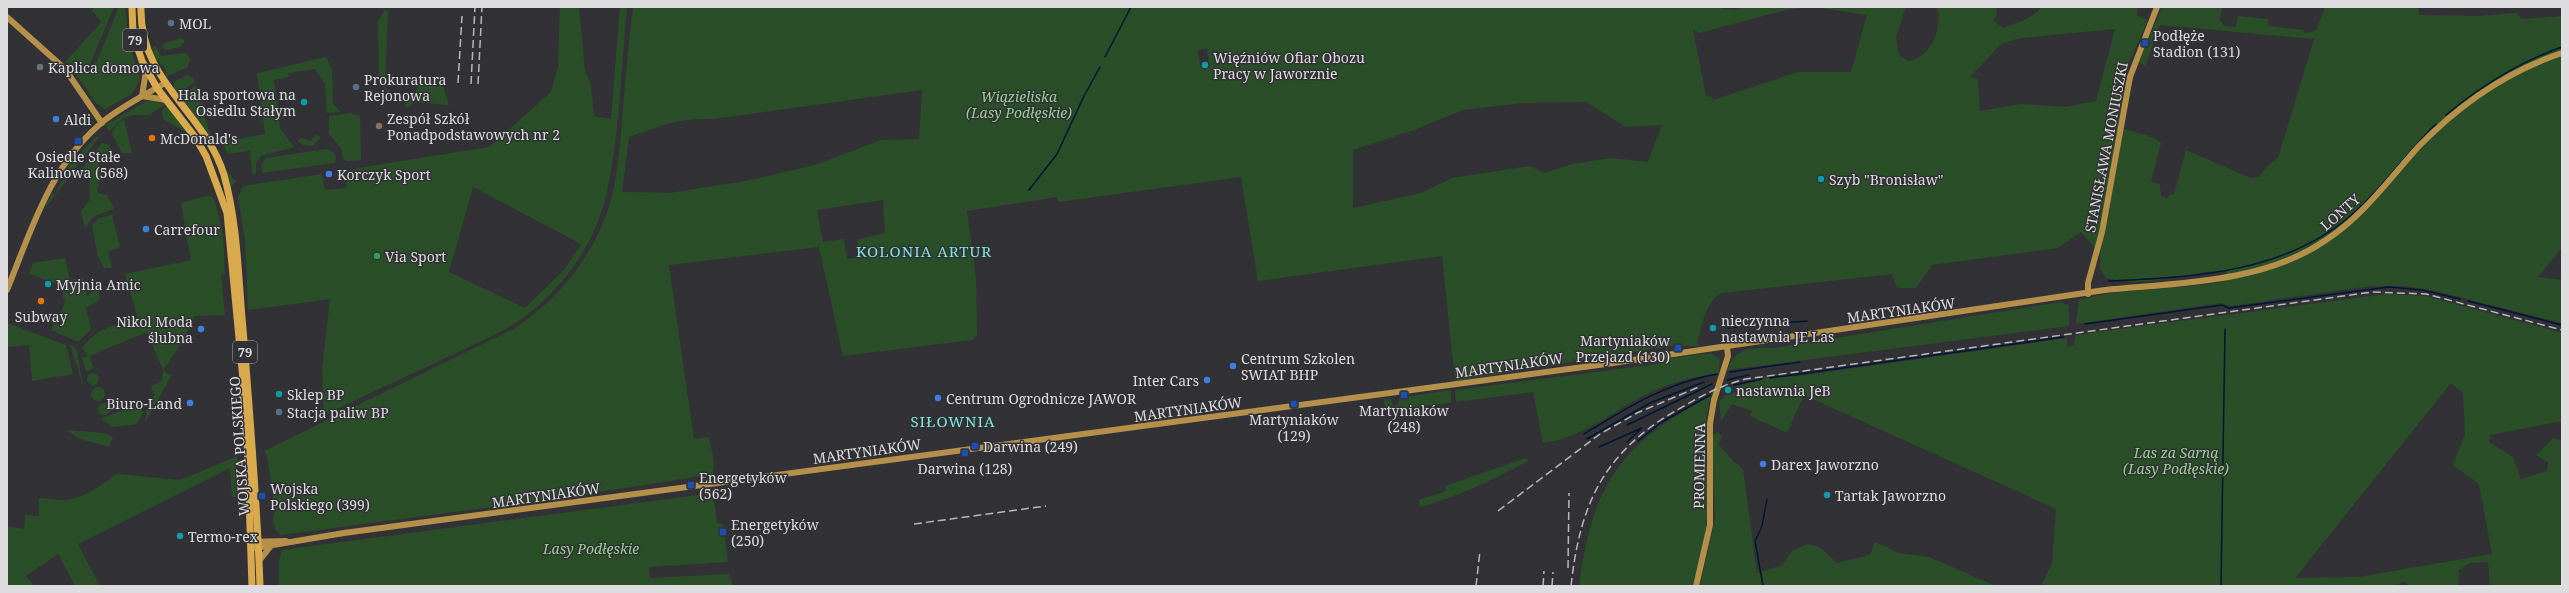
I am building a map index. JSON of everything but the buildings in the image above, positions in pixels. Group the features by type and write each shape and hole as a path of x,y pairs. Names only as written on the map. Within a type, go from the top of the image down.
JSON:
{"main road":[{"name":"79","path":"132,7 135,40 146,71 157,88"},
{"name":"79","path":"141,7 146,47 156,69 165,83"},
{"name":"STANISŁAWA MONIUSZKI","path":"2088,294 2088,283 2102,232 2130,77 2157,7"},
{"path":"7,16 65,69 102,123"},
{"name":"LONTY","path":"2088,294 2105,290 2178,285 2232,275 2284,262 2315,247 2346,225 2366,207 2419,147 2464,106 2514,74 2562,53"},
{"path":"142,96 146,71"},
{"path":"7,290 55,178 80,144 102,123 142,96 165,83"},
{"name":"WOJSKA POLSKIEGO","path":"165,83 202,132 218,162 234,218 254,448 260,586"},
{"name":"WOJSKA POLSKIEGO","path":"157,88 206,156 217,181 229,221 246,411 249,546 252,586"},
{"path":"142,96 166,100"},
{"name":"MARTYNIAKÓW","path":"259,545 270,547 290,541 1727,348 2088,294"},
{"name":"PROMIENNA","path":"1696,586 1710,525 1710,424 1714,400 1728,356 1727,348"},
{"path":"258,530 273,540"},
{"name":"MARTYNIAKÓW","path":"249,546 259,545 273,540 290,541"},
{"path":"259,561 270,547"}],"green space":[{"path":"94,7 114,7 90,64 74,66 68,64 65,62 100,24 101,21 92,11"},
{"path":"119,7 125,7 129,42 140,80 132,94 105,109 96,103 73,70 86,70 97,61"},
{"path":"560,7 579,7 585,71 591,85 594,116 611,119 620,7 627,7 620,102 611,173 600,216 581,255 554,290 539,305 504,330 324,415 322,369 330,299 248,310 245,240 238,198 243,186 322,174 325,190 347,188 345,172 358,168 489,147 551,92 558,67","holes":["473,187 581,244 564,270 525,308 449,272"]},
{"name":"Wiązieliska (Lasy Podłęskie)","path":"633,7 1723,7 1723,9 1737,10 1742,7 1812,7 1786,10 1699,33 1693,29 1706,96 1712,97 1713,100 1798,72 1851,72 1867,15 1814,7 1906,7 1896,37 1899,55 1908,61 1916,59 1923,54 1933,41 1937,33 1937,7 1997,7 1996,16 1993,20 2003,28 2029,18 2041,7 2138,7 2137,16 2148,20 2128,64 2118,127 2155,138 2161,143 2151,182 2160,184 2161,196 2167,199 2169,195 2174,194 2186,150 2251,178 2259,177 2267,166 2278,158 2314,39 2160,25 2145,66 2139,62 2162,7 2222,7 2220,20 2224,26 2236,27 2238,16 2268,19 2268,26 2304,30 2305,33 2316,31 2325,7 2418,7 2419,15 2478,16 2516,13 2522,19 2562,16 2562,248 2538,277 2562,280 2562,323 2436,291 2406,286 2370,286 2230,306 2221,303 2076,324 2079,300 2115,293 2225,281 2227,270 2152,281 2136,282 2106,278 2100,268 2100,254 2081,232 2058,248 1932,265 1916,288 1897,288 1892,274 1722,293 1712,302 1705,315 1697,344 1701,346 1671,346 1455,381 1442,256 1258,281 1241,177 1058,202 1057,197 967,211 976,279 977,335 972,340 843,356 819,247 669,265 694,439 709,437 714,461 713,474 568,497 281,535 275,529 273,519 275,510 267,456 264,451 513,329 531,317 563,287 589,251 607,212 617,170","holes":["2115,29 2096,101 2065,107 2022,104 1980,111 1978,79 1970,77 2002,43 2021,38","1207,48 1209,64 1200,65 1198,50","922,90 919,139 881,140 815,165 746,181 669,193 622,192 629,137 679,121 714,119","1586,102 1626,127 1662,125 1648,162 1611,158 1573,164 1544,173 1530,166 1452,178 1421,193 1353,208 1353,150 1414,130 1463,110 1523,103","883,200 885,233 857,240 859,257 847,259 844,239 823,242 817,210"]},
{"path":"385,9 388,12 385,87 391,92 407,93 399,103 400,99 393,93 391,96 379,82 378,22"},
{"path":"181,38 185,41 180,47 166,50 162,47 165,43"},
{"path":"155,45 161,56 186,53 190,59 188,67 166,77 166,70 154,55 153,48"},
{"path":"326,57 332,70 333,104 341,112 327,113 325,84 315,69 288,73 289,77 274,80 280,128 294,147 261,156 256,163 256,174 252,174 250,151 228,154 222,142 265,134 257,73"},
{"path":"187,75 192,77 195,82 177,95 174,88 174,82"},
{"path":"417,79 441,79 449,105 413,102 408,108 405,105 417,90"},
{"path":"196,85 217,151 229,174 236,181 230,188 228,181 179,97"},
{"path":"148,100 165,104 149,115 133,115 123,118 109,131 106,125"},
{"path":"167,106 186,132 163,119 162,110"},
{"path":"351,113 360,116 361,160 347,161 343,159 341,148 329,134 329,116"},
{"path":"124,119 132,153 122,153 112,134 116,125"},
{"path":"316,135 321,137 313,146 303,145 297,141 301,138 310,141"},
{"path":"96,137 99,137 44,210 52,193 55,195 69,165"},
{"path":"102,143 110,145 112,158 98,162 103,181 98,182 99,187 97,188 98,193 107,195 114,209 94,216 85,228 81,212 90,199 89,169 83,170 82,168"},
{"path":"326,149 330,150 336,155 335,163 262,173 261,165 266,158"},
{"path":"206,196 213,197 223,235 225,275 221,274 225,315 195,316 181,344 163,370 147,332 89,356 94,368 86,372 82,358 88,356 82,348 100,331 114,325 138,319 125,274 191,260 181,203"},
{"path":"112,215 120,247 108,251 112,268 104,268 98,257 92,225 99,218"},
{"path":"65,258 70,280 83,278 87,297 98,286 100,300 86,308 91,329 78,342 51,330 56,317 59,317 66,300 63,298 63,289 54,283 29,274 33,263"},
{"name":"Las za Sarną (Lasy Podłęskie)","path":"2387,294 2425,296 2562,333 2562,421 2490,435 2489,442 2513,457 2521,479 2547,471 2548,462 2536,455 2554,438 2562,441 2562,586 2490,586 2488,562 2470,563 2459,570 2458,586 2411,586 2403,581 2396,586 2041,586 2052,563 2056,509 1804,395 1787,433 1750,416 1752,411 1732,404 1721,421 1719,402 1725,396 1736,392 1735,387 1766,378 1799,376 2067,338 2067,347 2074,345 2075,336","holes":["2451,383 2463,393 2465,434 2453,465 2479,484 2492,554 2358,577 2295,578"]},
{"path":"2060,302 2069,305 2069,326 1727,370 1735,356 1746,350 1774,348"},
{"path":"7,323 66,345 73,374 32,381 29,345 7,347"},
{"path":"70,344 76,348 83,386"},
{"path":"1710,353 1720,359 1719,373 1690,379 1663,387 1632,402 1585,430 1572,436 1543,443 1533,392 1456,402 1455,390 1658,364 1657,360"},
{"path":"163,370 171,376 145,423 148,400 155,396 151,386 162,381"},
{"path":"91,373 95,373 99,379 95,385 91,385 87,381 87,377"},
{"path":"98,387 103,389 105,394 103,399 98,401 93,399 91,394 93,389"},
{"path":"1451,390 1451,403 1385,410 1384,399 1391,399 1393,406 1399,404 1399,398"},
{"path":"1711,396 1705,434 1708,499 1707,521 1701,554 1692,586 1579,586 1592,521 1602,494 1616,471 1633,450 1654,431"},
{"path":"102,403 106,403 110,409 106,415 102,415 98,411 98,407"},
{"path":"138,404 143,412 137,424 113,427 101,419"},
{"path":"67,430 104,433 113,437 109,447 77,438"},
{"path":"1718,432 1722,437 1718,444 1733,461 1743,469 1757,573 1782,565 1792,551 1808,544 1821,548 1837,563 1870,555 1875,542 1899,553 1929,557 1996,586 1700,586 1715,518 1712,436"},
{"path":"237,456 239,491 236,497 232,497 230,468 78,544 100,586 75,586 58,554 26,576 34,586 7,586 7,526 24,529 25,515 39,516 39,498 64,500 78,497 92,491 117,474 181,480"},
{"path":"1526,458 1528,461 1488,481 1462,493 1420,507 1419,500 1446,491 1445,486"},
{"name":"Lasy Podłęskie","path":"713,493 717,523 723,524 728,562 649,567 650,578 729,574 733,586 279,586 279,561 282,550"}],"waterway":[{"path":"1105,57 1131,7"},
{"path":"2446,115 2473,94 2516,67 2562,47"},
{"path":"1029,190 1057,154 1084,96 1100,67"},
{"path":"2109,281 2175,277 2240,268 2301,248 2329,232 2367,201 2436,124"},
{"path":"2085,324 2222,305 2229,308 2389,287 2422,290 2460,299"},
{"path":"2468,301 2562,325"},
{"path":"1743,326 1807,321"},
{"path":"1728,328 1737,327"},
{"path":"2221,586 2225,329"},
{"path":"1770,378 2064,337"},
{"path":"1730,372 1800,362"},
{"path":"1584,434 1616,414 1648,397 1681,383 1717,374"},
{"path":"1727,380 1749,375"},
{"path":"1734,385 1762,379"},
{"path":"1587,439 1650,403 1704,382"},
{"path":"1627,425 1712,384"},
{"path":"1638,441 1660,423 1710,395"},
{"path":"1599,447 1642,428 1627,442"},
{"path":"1763,586 1755,541 1762,526 1767,499"}],"railway":[{"path":"471,84 475,7"},
{"path":"478,84 482,7"},
{"path":"458,83 462,16"},
{"path":"1571,586 1581,530 1589,506 1600,483 1613,463 1630,444 1677,410 1710,392 1746,379 2372,292 2426,294 2562,330"},
{"path":"1498,511 1600,434 1637,413 1701,386"},
{"path":"1568,568 1569,493"},
{"path":"914,524 1046,506"},
{"path":"1476,586 1480,551"},
{"path":"1543,586 1544,571"},
{"path":"1552,586 1553,572"}],"place":[{"name":"MOL","path":"171,23"},
{"name":"Podłęże Stadion (131)","path":"2145,43"},
{"name":"Więźniów Ofiar Obozu Pracy w Jaworznie","path":"1205,65"},
{"name":"Kaplica domowa","path":"40,67"},
{"name":"Prokuratura Rejonowa","path":"356,87"},
{"name":"Hala sportowa na Osiedlu Stałym","path":"304,102"},
{"name":"Aldi","path":"56,119"},
{"name":"Zespół Szkół Ponadpodstawowych nr 2","path":"379,126"},
{"name":"McDonald's","path":"152,138"},
{"name":"Osiedle Stałe Kalinowa (568)","path":"78,141"},
{"name":"Korczyk Sport","path":"329,174"},
{"name":"Szyb \"Bronisław\"","path":"1821,179"},
{"name":"Carrefour","path":"146,229"},
{"name":"Via Sport","path":"377,256"},
{"name":"Myjnia Amic","path":"48,284"},
{"name":"Subway","path":"41,301"},
{"name":"nieczynna nastawnia JE Las","path":"1713,328"},
{"name":"Nikol Moda ślubna","path":"201,329"},
{"name":"Martyniaków Przejazd (130)","path":"1678,348"},
{"name":"Centrum Szkolen SWIAT BHP","path":"1233,366"},
{"name":"Inter Cars","path":"1207,380"},
{"name":"nastawnia JeB","path":"1728,390"},
{"name":"Sklep BP","path":"279,394"},
{"name":"Martyniaków (248)","path":"1404,395"},
{"name":"Centrum Ogrodnicze JAWOR","path":"938,398"},
{"name":"Biuro-Land","path":"190,403"},
{"name":"Martyniaków (129)","path":"1294,404"},
{"name":"Stacja paliw BP","path":"279,412"},
{"name":"Darwina (249)","path":"975,446"},
{"name":"Darwina (128)","path":"965,453"},
{"name":"Darex Jaworzno","path":"1763,464"},
{"name":"Energetyków (562)","path":"691,485"},
{"name":"Tartak Jaworzno","path":"1827,495"},
{"name":"Wojska Polskiego (399)","path":"262,496"},
{"name":"Energetyków (250)","path":"723,532"},
{"name":"Termo-rex","path":"180,536"}],"district":[{"name":"KOLONIA ARTUR","path":"924,251"},
{"name":"SIŁOWNIA","path":"953,421"}]}
